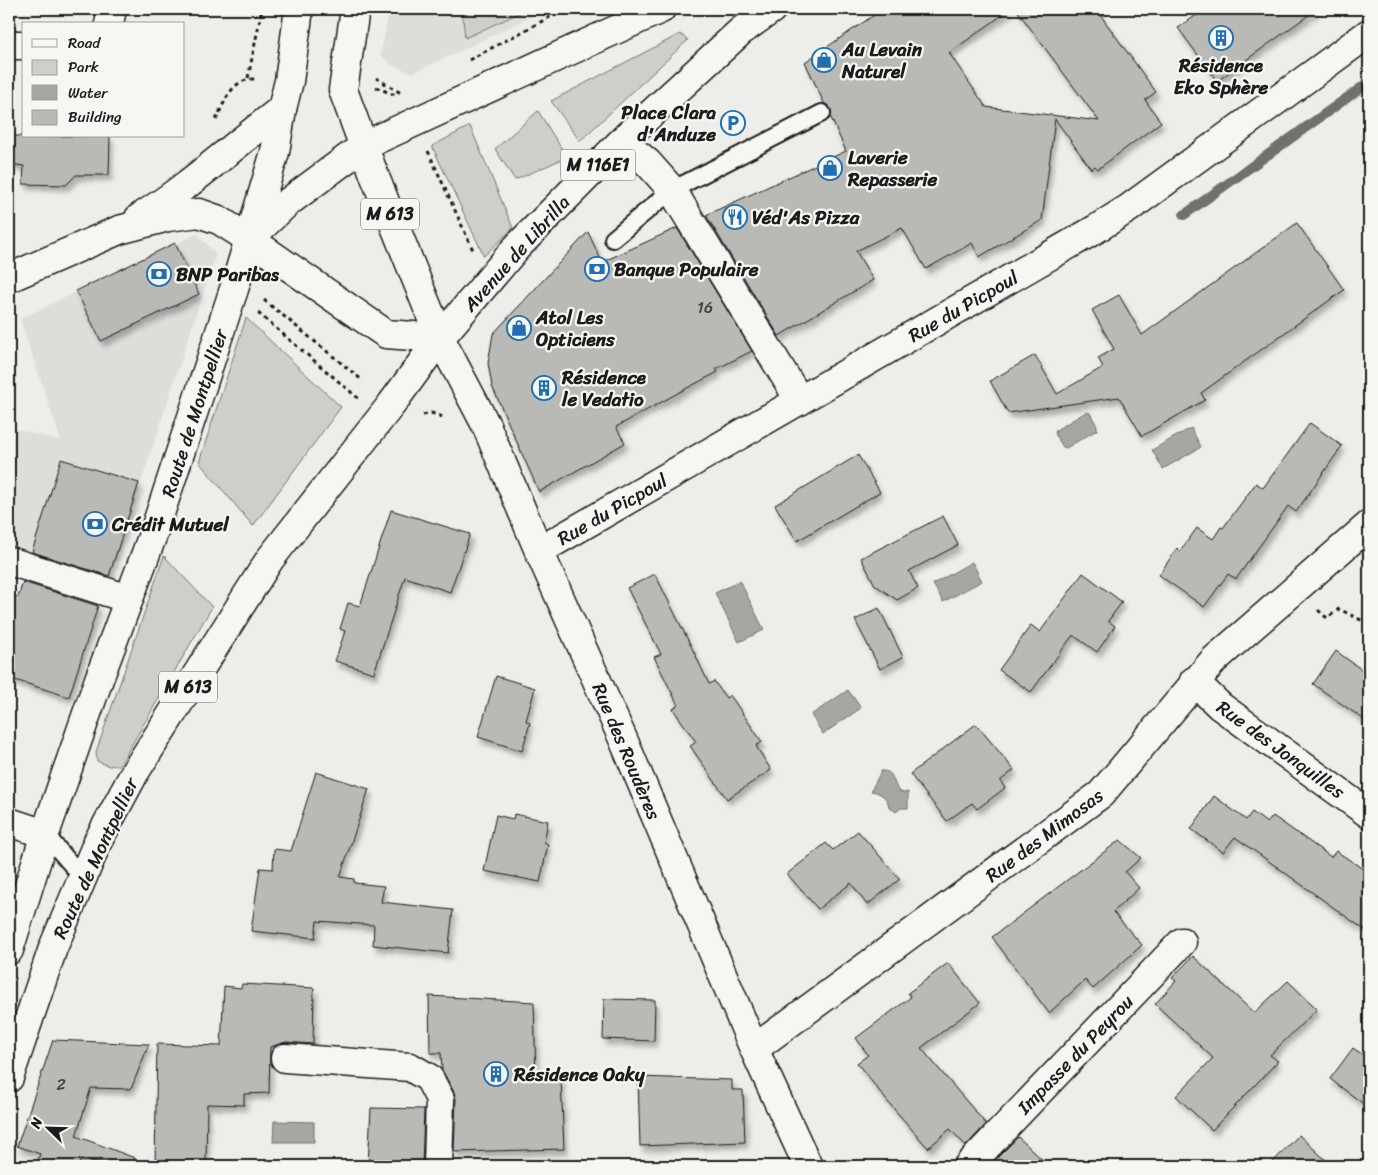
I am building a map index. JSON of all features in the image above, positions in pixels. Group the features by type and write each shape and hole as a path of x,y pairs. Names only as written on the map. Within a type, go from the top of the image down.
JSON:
{"street":[{"path":"109,22 112,9"},
{"name":"Route de Montpellier","path":"9,950 45,834 99,679 162,511 222,329 275,152 282,109 289,82 299,9"},
{"path":"356,9 356,87"},
{"path":"249,239 287,204 365,145 661,9"},
{"name":"Avenue de Librilla","path":"440,338 517,247 610,154 741,31 772,9"},
{"name":"Rue du Picpoul","path":"539,551 1129,208 1369,32"},
{"path":"9,45 22,45"},
{"name":"M 613","path":"356,87 365,145 375,177 440,338"},
{"path":"9,278 119,230 167,201 282,109"},
{"path":"610,154 636,153 648,163 672,190 800,401"},
{"path":"119,230 168,217 199,213 219,220 249,239 386,334 440,338"},
{"name":"Route de Montpellier","path":"9,1078 14,1048 53,948 98,841 134,772 270,559 440,338"},
{"name":"Rue des Roudères","path":"440,338 486,425 539,551 623,739 754,1049 808,1166"},
{"name":"Rue des Mimosas","path":"754,1049 1101,794 1194,681 1214,660 1369,525"},
{"path":"9,561 129,600"},
{"name":"Rue des Jonquilles","path":"1194,681 1220,706 1369,814"},
{"path":"9,822 45,834"},
{"name":"Impasse du Peyrou","path":"968,1166 1182,942"},
{"path":"285,1058 410,1067 429,1078 440,1099 438,1166"}],"lane":[{"path":"613,239 672,190 822,113"},
{"path":"45,834 83,878"}],"path":[{"path":"248,78 262,9"},
{"path":"384,12 389,13 412,9"},
{"path":"356,87 392,94 404,94"},
{"path":"230,299 251,307 394,428 415,416 431,413 450,419 460,426 486,425"},
{"path":"263,299 362,380"},
{"path":"1295,589 1327,618 1339,609 1369,624"}],"shaded area":[{"path":"390,9 548,9 413,73 393,66 380,55"},
{"path":"197,234 216,254 110,577 9,545 9,453 16,429 61,441 20,319"}],"green space":[{"path":"462,9 528,9 465,38"},
{"path":"680,34 688,40 580,141 551,101"},
{"path":"538,111 567,157 515,180 495,149"},
{"path":"470,126 513,228 484,256 432,146"},
{"path":"246,318 341,407 253,526 199,462"},
{"path":"164,556 212,607 120,765 109,766 97,761 96,752"}],"water":[{"path":"1086,412 1090,413 1097,426 1097,430 1066,448 1063,447 1055,434 1056,430"},
{"path":"1191,428 1201,447 1163,469 1152,450"},
{"path":"972,562 982,581 943,602 933,584"},
{"path":"740,581 764,630 739,642 715,593"},
{"path":"848,690 861,708 823,734 811,715"},
{"path":"881,771 886,771 891,775 899,791 903,793 908,792 908,808 901,808 896,812 889,807 883,796 871,791"},
{"path":"274,1121 314,1122 314,1142 273,1142"}],"building":[{"path":"883,9 1011,9 949,53 986,107 1099,121 1016,9 1096,9 1156,92 1145,100 1161,122 1098,169 1095,166 1091,169 1055,119 1042,220 979,257 972,243 926,269 902,228 856,251 873,280 779,336 706,215 846,151 831,118 831,109 824,103 805,62"},
{"name":"Résidence Eko Sphère","path":"1205,9 1317,9 1217,81 1178,28"},
{"path":"9,136 22,136 22,138 110,138 109,175 76,175 66,185 23,184 24,166 9,164"},
{"path":"1297,223 1344,290 1201,393 1205,400 1142,436 1119,397 1008,413 990,381 1035,355 1057,394 1103,367 1098,358 1114,349 1092,310 1119,295 1142,335"},
{"path":"677,228 752,351 716,369 718,372 616,427 625,443 539,492 492,386 488,363 493,334 588,232 602,262"},
{"path":"175,243 199,294 101,341 76,291"},
{"path":"1310,423 1342,446 1296,512 1288,506 1236,579 1228,574 1204,607 1159,575 1177,548 1180,551 1197,528 1213,539 1256,483 1263,488"},
{"path":"858,455 880,492 797,541 775,505"},
{"path":"61,459 139,483 109,576 32,552"},
{"path":"391,510 470,534 450,592 405,577 374,673 335,661 345,631 340,629 348,603 360,606"},
{"path":"943,516 958,545 909,571 918,588 897,600 875,585 861,558"},
{"path":"1083,573 1122,602 1108,621 1115,626 1097,652 1073,635 1031,692 999,670 1031,625 1040,632"},
{"path":"655,574 709,684 714,681 726,698 730,695 762,742 756,746 771,770 727,799 690,746 696,742 673,709 678,705 654,657 661,654 627,588"},
{"path":"23,582 98,606 69,697 9,678 9,594 18,597"},
{"path":"879,608 903,657 880,669 855,620"},
{"path":"1336,651 1369,675 1369,723 1313,684"},
{"path":"496,676 535,688 526,721 530,723 522,751 478,737"},
{"path":"976,724 1014,770 1000,781 1005,788 977,809 972,803 947,821 910,774"},
{"path":"316,772 369,789 340,877 354,879 354,883 384,886 381,902 453,910 448,953 373,945 374,925 317,921 315,938 251,931 260,868 273,869 274,849 291,851"},
{"path":"1214,796 1246,820 1252,812 1267,823 1273,816 1331,857 1336,851 1369,873 1369,933 1235,837 1223,852 1191,829"},
{"path":"514,814 548,821 544,842 548,844 540,882 484,871 496,815 513,819"},
{"path":"858,831 900,879 867,905 851,883 818,909 787,874 826,843 833,850"},
{"path":"1120,840 1141,858 1125,872 1139,888 1113,912 1142,945 1093,989 1085,980 1049,1013 992,937"},
{"path":"1193,956 1254,1013 1288,981 1317,1009 1270,1055 1278,1061 1212,1130 1176,1096 1213,1058 1155,1004 1176,981 1172,978"},
{"path":"948,963 980,1003 921,1048 986,1124 966,1146 950,1129 928,1148 857,1063 868,1055 856,1038 911,997 908,993"},
{"path":"242,984 314,988 313,1044 286,1042 270,1047 269,1093 244,1094 244,1105 207,1104 206,1166 155,1166 157,1044 221,1046 224,986 241,988"},
{"name":"Résidence Oaky","path":"429,996 534,1002 536,1080 561,1079 564,1149 454,1152 456,1099 442,1070 441,1053 430,1053"},
{"path":"604,999 655,1000 654,1041 603,1039"},
{"path":"53,1040 149,1044 131,1089 91,1088 76,1136 135,1158 134,1163 80,1161 78,1166 36,1166 40,1154 17,1146"},
{"path":"1353,1048 1369,1059 1369,1108 1330,1079"},
{"name":"Résidence Oaky","path":"638,1077 732,1080 732,1090 743,1090 745,1142 640,1146"},
{"path":"371,1108 424,1109 422,1166 368,1166"},
{"path":"1299,1135 1332,1166 1269,1166"},
{"path":"1018,1137 1049,1166 989,1166"}],"waterway":[{"path":"1184,215 1369,82"}],"place":[{"name":"Résidence Eko Sphère","path":"1221,38"},
{"name":"Au Levain Naturel","path":"824,60"},
{"name":"Place Clara d'Anduze","path":"733,123"},
{"name":"Laverie Repasserie","path":"830,168"},
{"name":"Véd'As Pizza","path":"735,217"},
{"name":"Banque Populaire","path":"597,269"},
{"name":"BNP Paribas","path":"159,274"},
{"name":"Atol Les Opticiens","path":"519,328"},
{"name":"Résidence le Vedatio","path":"544,388"},
{"name":"Crédit Mutuel","path":"95,524"},
{"name":"Résidence Oaky","path":"496,1074"}]}
